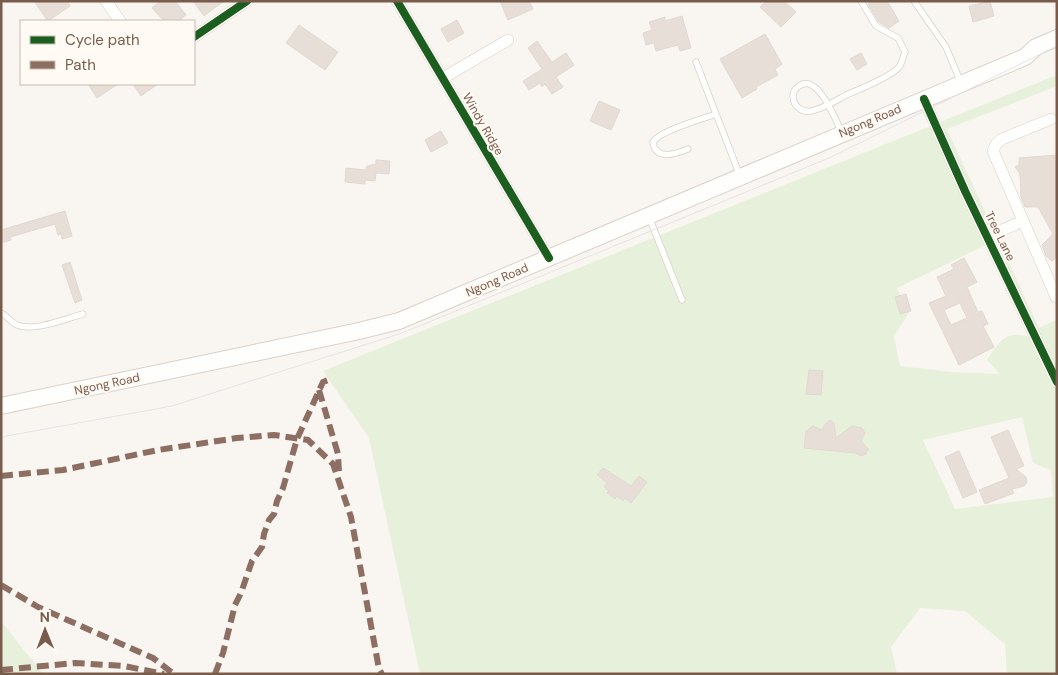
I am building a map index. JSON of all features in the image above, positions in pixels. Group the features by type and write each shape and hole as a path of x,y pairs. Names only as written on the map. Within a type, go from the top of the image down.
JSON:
{"main road":[{"name":"Ngong Road","path":"2,404 399,321 1025,56 1036,46 1057,38"},
{"name":"Ngong Road","path":"1025,56 1033,57 1057,50"}],"street":[{"path":"106,1 119,20"},
{"path":"195,36 247,1"},
{"name":"Windy Ridge","path":"397,1 549,258"},
{"path":"444,78 508,40"},
{"name":"Tree Lane","path":"924,99 1057,382"},
{"path":"1051,119 1002,139 996,144 993,151 1056,297"},
{"path":"988,236 1023,221"}],"lane":[{"path":"842,133 828,104 823,96 811,84 800,84 793,93 794,102 802,111 810,112 828,104 871,85 899,67 905,52 898,38 876,26 861,1"},
{"path":"914,1 946,47 961,83"},
{"path":"696,62 740,176"},
{"path":"688,148 669,156 657,152 653,142 655,138 677,128 716,114"},
{"path":"648,216 682,300"},
{"path":"1,313 16,324 29,327 83,314"}],"green space":[{"path":"1057,75 1057,86 947,129 1039,328 1057,320 1057,674 1007,674 1005,644 965,611 920,608 891,647 897,674 420,674 369,438 323,371","holes":["988,244 1039,339 1013,335 1003,340 987,360 1000,374 951,372 900,366 894,336 909,313 897,288","1022,417 1033,463 1051,470 1053,497 955,509 923,440"]},
{"path":"1,622 4,625 43,674 1,674"}],"building":[{"path":"34,1 67,1 70,6 47,20"},
{"path":"161,1 175,1 186,15 179,20 163,20 152,8"},
{"path":"193,1 224,1 204,16"},
{"path":"500,1 529,1 533,9 508,20"},
{"path":"766,1 784,1 796,12 781,27 760,7"},
{"path":"872,1 887,1 899,21 889,28 879,22 868,4"},
{"path":"990,1 994,16 973,22 969,6"},
{"path":"682,16 691,48 680,51 678,45 656,51 654,43 646,45 643,33 652,30 649,22 665,17 665,21"},
{"path":"457,20 464,33 448,42 441,29"},
{"path":"299,25 338,52 325,70 286,43"},
{"path":"765,34 782,64 775,69 778,75 756,87 757,89 742,98 720,59"},
{"path":"537,41 552,62 566,53 574,65 556,77 563,87 552,94 545,84 542,87 540,83 529,90 523,81 542,69 528,48"},
{"path":"861,53 867,64 857,70 850,59"},
{"path":"89,85 116,85 97,98"},
{"path":"134,85 157,85 141,96"},
{"path":"599,101 620,110 611,130 590,121"},
{"path":"441,131 448,143 431,152 425,140"},
{"path":"1057,155 1057,257 1052,261 1046,256 1042,245 1053,234 1038,207 1025,207 1021,197 1020,174 1015,167 1019,165 1019,158"},
{"path":"376,160 390,161 389,174 376,173 375,181 365,180 365,184 345,182 346,168 366,170 367,166 376,164"},
{"path":"65,211 72,236 62,239 61,234 58,235 55,224 10,237 11,240 1,243 1,230"},
{"path":"964,258 977,282 967,287 978,312 982,311 988,324 983,326 994,347 959,365 929,303 946,296 937,277 954,269 951,265","holes":["960,303 967,318 951,325 944,310"]},
{"path":"70,262 82,300 75,303 62,265"},
{"path":"906,294 911,311 900,314 895,297"},
{"path":"809,370 823,371 821,395 806,394"},
{"path":"830,420 834,423 836,438 852,426 862,428 865,433 861,441 868,449 866,454 861,456 856,453 804,448 806,431 813,426 822,430"},
{"path":"1008,430 1024,466 1016,469 1026,477 1027,482 1024,486 1012,489 1014,493 985,504 979,490 1009,478 991,437"},
{"path":"959,451 977,492 963,498 945,457"},
{"path":"603,468 631,486 639,476 647,482 631,503 625,498 623,501 617,496 615,499 607,493 609,491 604,487 607,483 597,475"}],"tram line":[{"path":"1,437 172,406 402,333 829,158 1057,46"}],"marked path":[{"path":"215,674 223,653 235,605 252,561 262,547 264,534 269,520 274,514 297,439 323,382 331,379"},
{"path":"319,390 338,454 339,473"},
{"path":"1,476 63,470 158,450 237,438 274,435 308,440 333,464 351,517 379,669 382,674"},
{"path":"1,585 38,607 153,658 174,674"},
{"path":"1,670 75,663 124,666 164,674"}],"cycle path":[{"path":"195,36 247,1"},
{"path":"397,1 549,258"},
{"path":"924,99 965,191 1057,382"}]}
